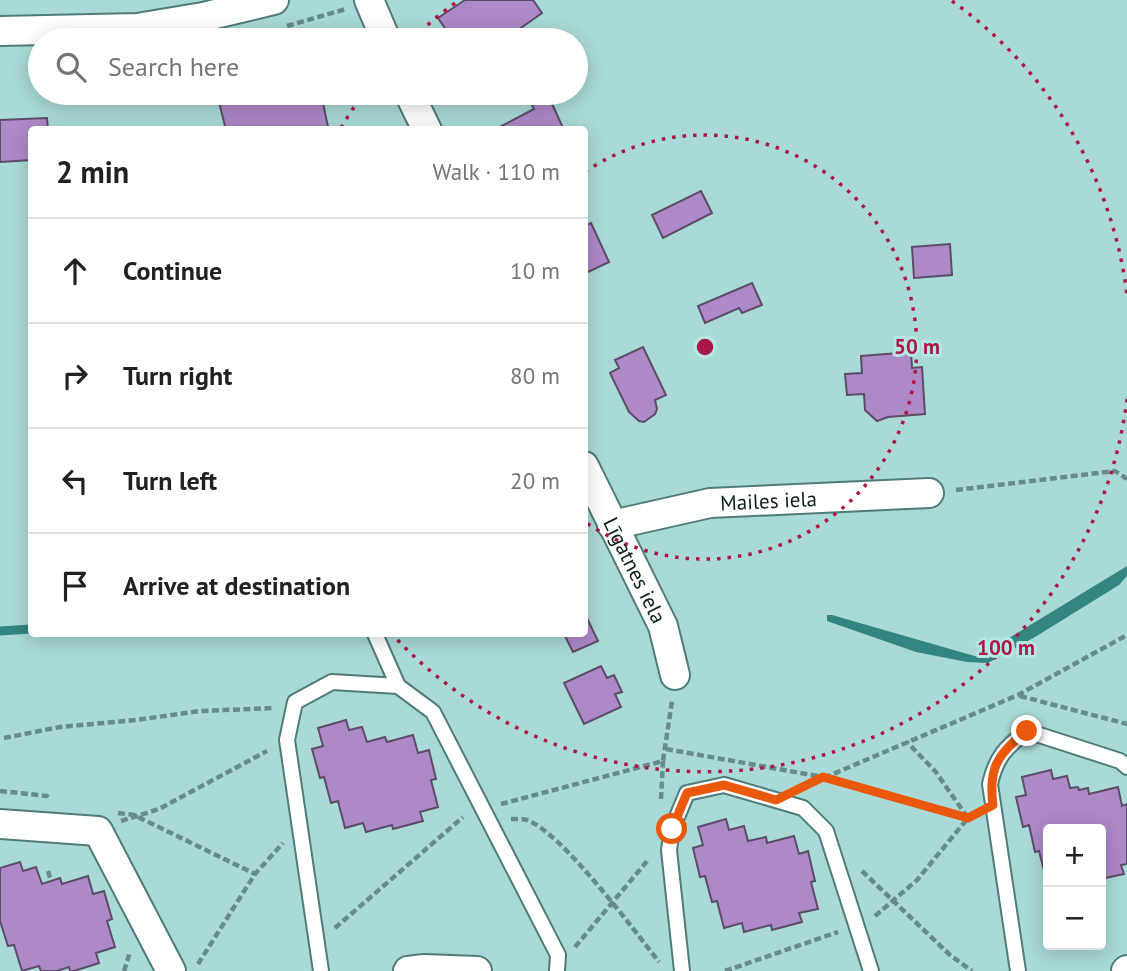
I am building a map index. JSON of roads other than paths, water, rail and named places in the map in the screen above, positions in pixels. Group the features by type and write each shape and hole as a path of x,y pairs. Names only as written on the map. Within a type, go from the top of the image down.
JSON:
{"street":[{"path":"137,28 204,17 274,0"},
{"path":"369,1 381,28"},
{"path":"0,31 28,30"},
{"path":"416,105 425,126"},
{"name":"Līgatnes iela","path":"588,474 663,626 675,676"},
{"name":"Mailes iela","path":"612,525 710,503 929,493"},
{"path":"0,824 103,821 171,971"},
{"path":"408,971 477,971"}],"lane":[{"path":"376,637 398,686 433,712 558,956 556,971"},
{"path":"321,971 287,740 293,707 295,702 332,682 398,686"},
{"path":"1018,971 990,784 994,765 1009,744 1027,731 1120,761 1127,767"},
{"path":"682,971 669,850 672,829 687,793 724,785 803,808 826,831 871,971"}],"water":[{"path":"1127,566 1127,576 1119,585 988,663 967,662 916,652 827,621 827,615 832,615 978,657"}],"waterway":[{"path":"0,631 28,629"}]}
